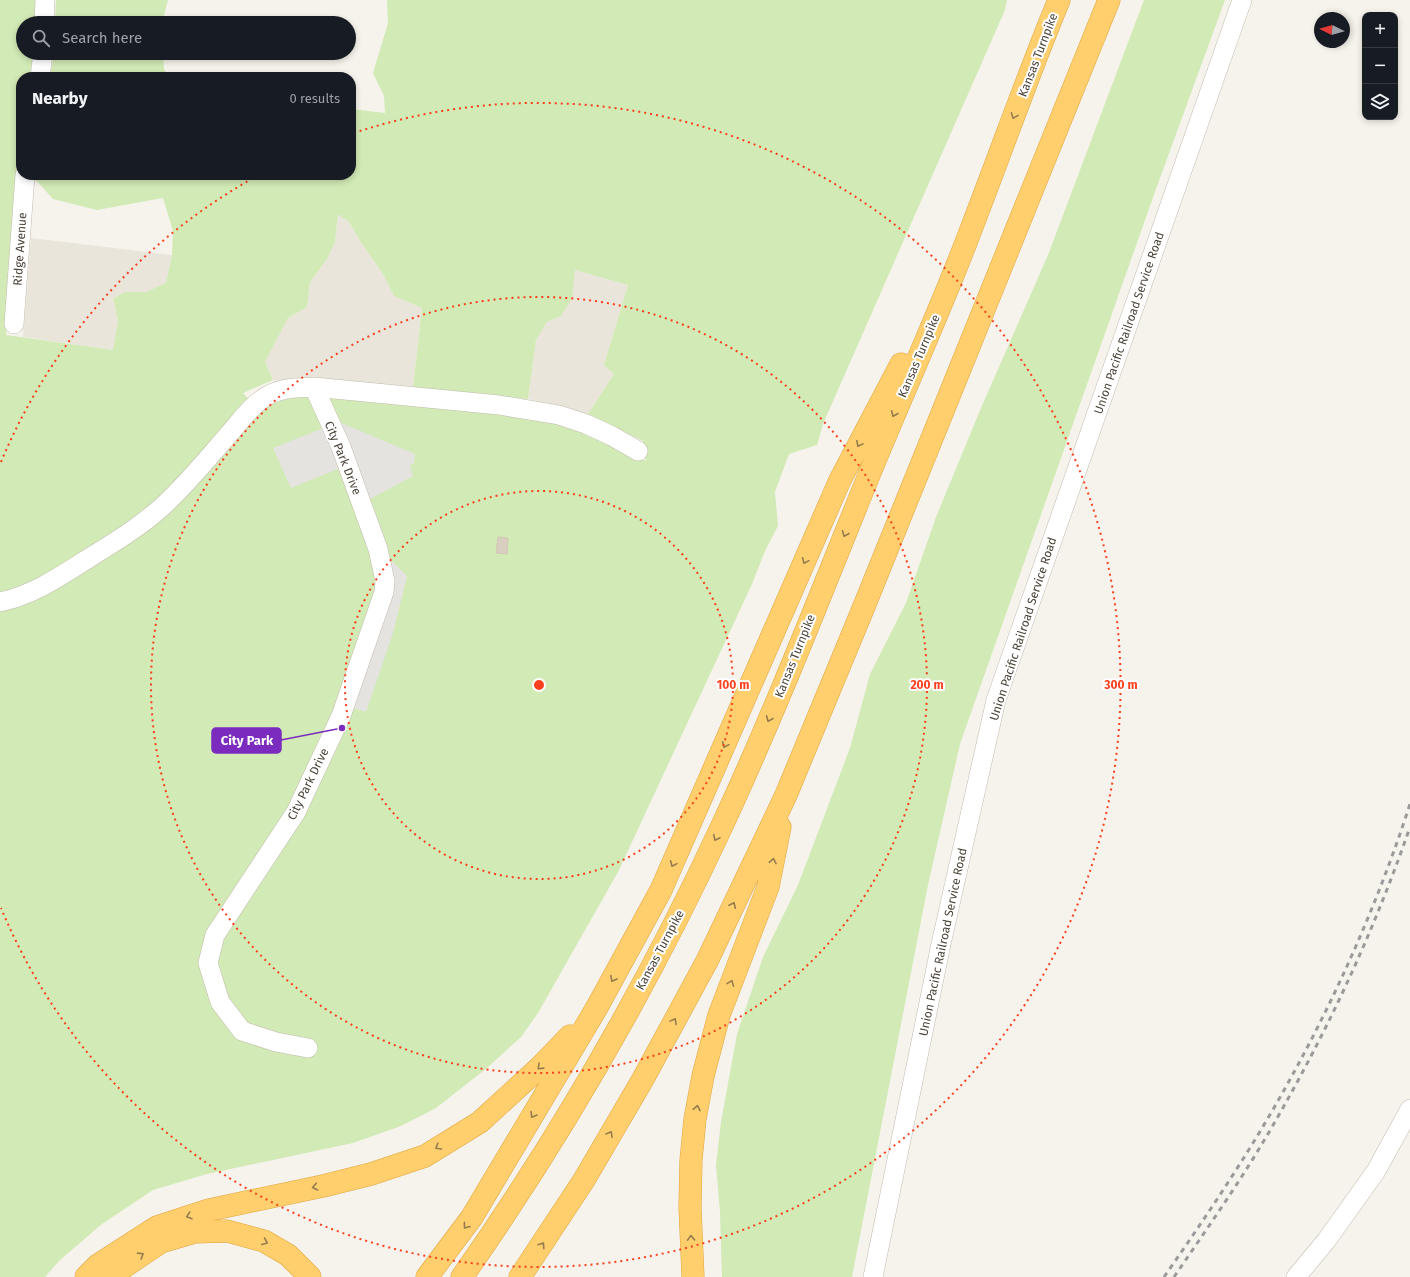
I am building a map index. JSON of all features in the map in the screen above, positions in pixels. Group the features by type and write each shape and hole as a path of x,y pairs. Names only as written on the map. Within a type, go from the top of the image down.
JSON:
{"highway":[{"name":"Kansas Turnpike","path":"462,1277 491,1235 609,1045 678,916 720,830 765,730 875,460 969,236 1059,0"},
{"path":"520,1277 584,1180 643,1079 707,961 786,795 865,604 1109,0"},
{"path":"426,1277 472,1217 596,1009 661,890 840,480 969,236"},
{"path":"693,1277 690,1207 690,1160 695,1119 703,1076 719,1015 768,887 786,795"},
{"path":"86,1277 98,1265 157,1227 209,1210 323,1186 371,1174 425,1156 480,1122 540,1067 596,1009"},
{"path":"109,1277 161,1242 195,1232 226,1231 264,1241 288,1255 310,1277"}],"street":[{"path":"44,16 45,0"},
{"name":"Union Pacific Railroad Service Road","path":"873,1277 941,944 996,700 1242,0"},
{"path":"41,72 42,60"},
{"name":"Ridge Avenue","path":"14,324 25,180"},
{"path":"0,602 37,590 56,580 131,532 164,505 255,404 273,392 290,388 314,387 498,405 559,415 586,424 612,436 638,452"},
{"name":"City Park Drive","path":"308,1048 276,1042 242,1031 220,1002 208,963 215,936 296,812 341,716 384,592 385,581 378,549 340,444 314,387"},
{"path":"1296,1277 1326,1241 1376,1171 1410,1109"}],"shaded area":[{"path":"338,213 349,222 383,274 394,296 422,308 413,387 325,380 273,380 265,362 288,318 307,307 310,282 327,259 335,242"},
{"path":"31,238 172,255 166,283 146,292 124,292 113,299 118,321 113,350 23,337"},
{"path":"575,270 628,285 604,365 614,374 588,414 528,399 536,340 547,322 561,316"},
{"path":"339,422 415,454 414,463 410,465 413,476 370,499"},
{"path":"326,427 338,469 291,488 273,448"},
{"path":"388,557 407,576 393,633 366,712 353,708"}],"green space":[{"path":"0,0 38,0 36,16 16,16 16,60 32,60 31,72 16,72 16,180 20,180 6,335 113,350 118,321 113,299 124,292 146,292 166,283 172,255 173,231 163,198 97,210 53,199 36,180 356,180 356,110 385,113 384,96 373,73 388,23 387,0 1007,0 1005,10 823,424 817,445 789,454 775,492 778,526 765,551 752,584 618,872 538,1013 521,1037 487,1068 436,1108 401,1126 353,1143 207,1174 153,1190 102,1224 60,1260 45,1277 0,1277","holes":["338,214 349,222 383,274 394,296 422,308 413,387 528,399 536,340 547,322 561,316 572,299 575,270 628,285 604,365 614,374 588,414 643,441 646,461 594,433 510,412 305,393 270,401 259,410 243,393 273,380 265,362 288,318 307,307 310,282 327,259 335,242"]},
{"path":"56,0 168,0 164,16 55,16"},
{"path":"1144,0 1225,0 1156,189 960,744 928,885 852,1277 722,1277 720,1212 716,1165 721,1122 737,1034 763,957 798,885 850,748 870,674 906,603 936,517 981,408 1048,255"},
{"path":"53,60 163,60 164,70 166,72 51,72"}],"building":[{"path":"498,537 508,538 507,554 496,553"}],"railway":[{"path":"1164,1277 1213,1206 1244,1157 1274,1108 1306,1050 1340,981 1371,911 1410,804"},
{"path":"1174,1277 1252,1161 1305,1067 1362,949 1410,827"}],"place":[{"name":"City Park","path":"342,728"}]}
